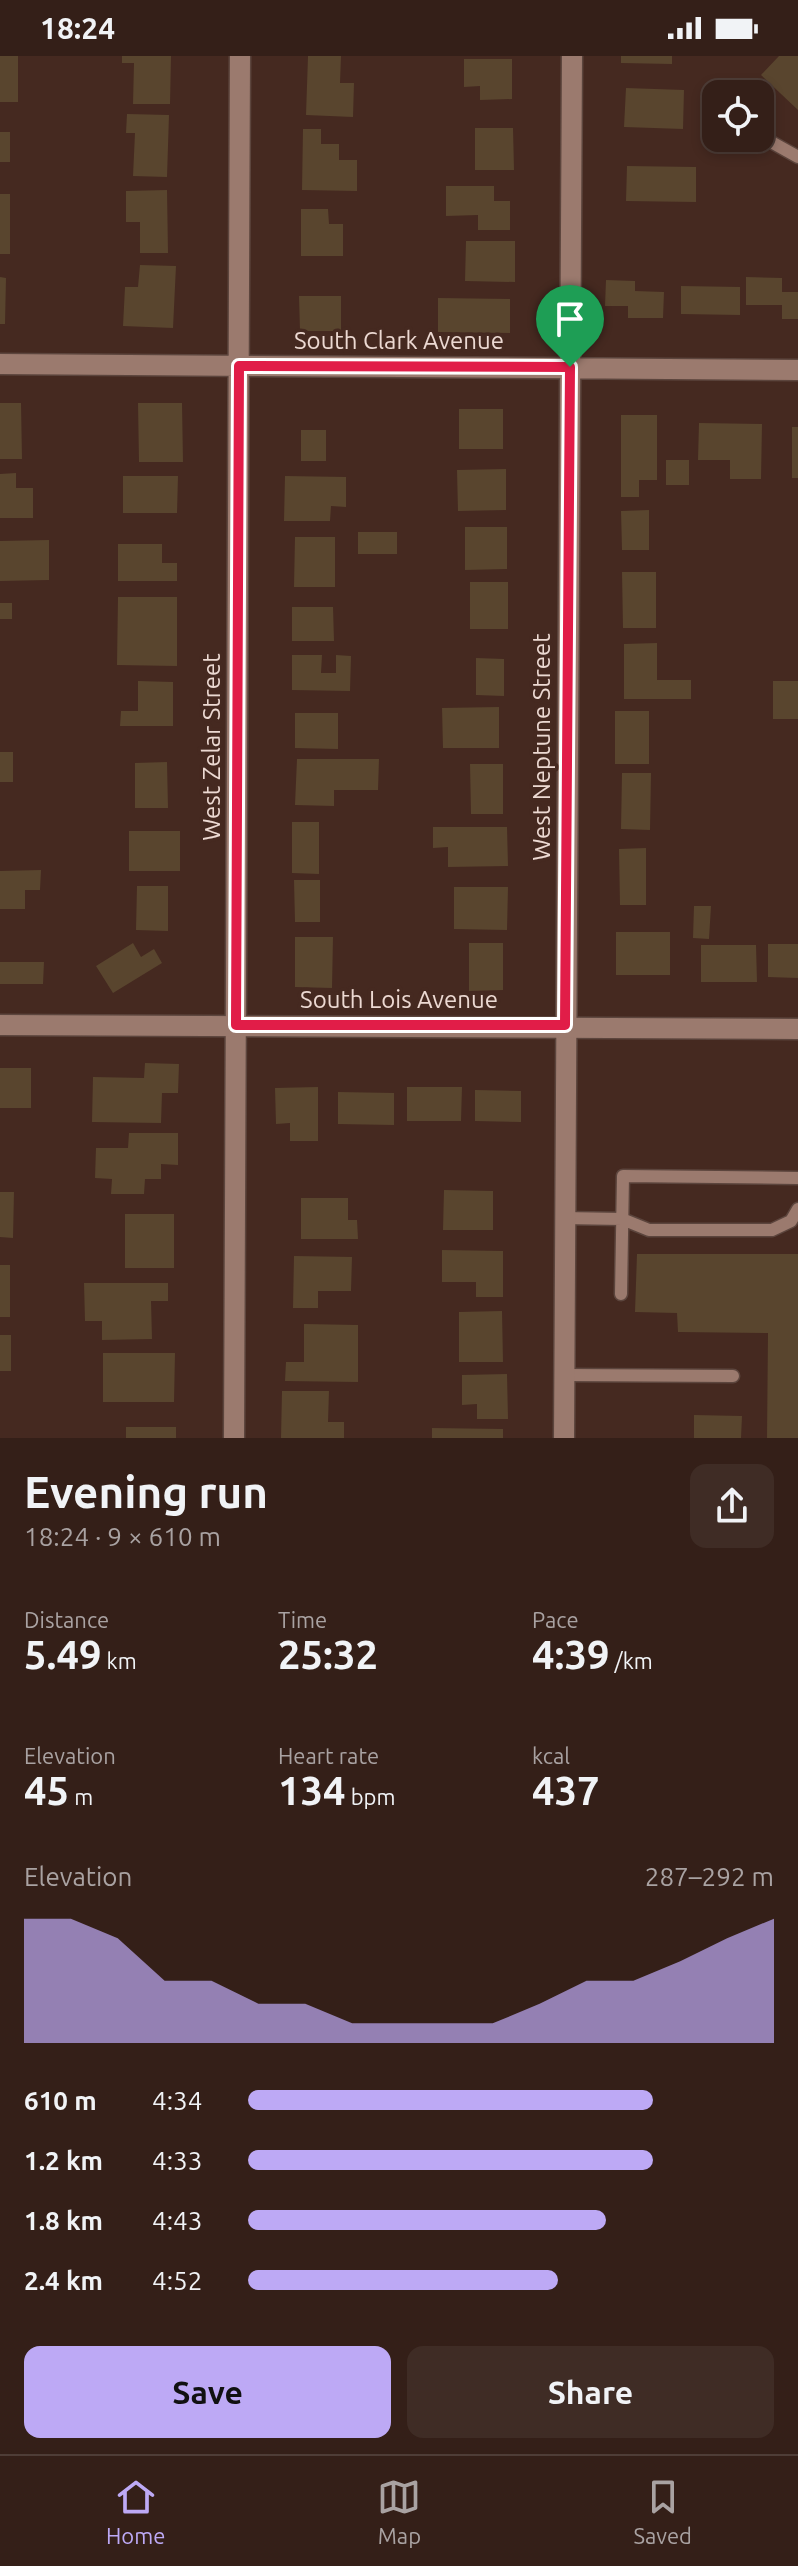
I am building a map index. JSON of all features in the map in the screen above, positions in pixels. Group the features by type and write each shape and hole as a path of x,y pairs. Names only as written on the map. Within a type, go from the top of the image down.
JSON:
{"street":[{"name":"West Zelar Street","path":"234,1438 240,56"},
{"name":"West Neptune Street","path":"564,1438 572,56"},
{"name":"South Clark Avenue","path":"0,364 798,370"},
{"name":"South Lois Avenue","path":"0,1025 565,1025 798,1029"}],"lane":[{"path":"774,144 798,157"},
{"path":"621,1294 623,1176 798,1178"},
{"path":"563,1218 622,1219 649,1230 772,1230 791,1221 798,1209"},
{"path":"564,1375 733,1376"}],"building":[{"path":"0,56 18,56 18,102 0,102"},
{"path":"122,56 171,56 170,104 133,104 134,63 122,63"},
{"path":"308,56 341,56 340,83 354,83 353,117 306,115"},
{"path":"621,56 672,56 672,64 621,63"},
{"path":"779,56 798,56 798,110 774,87 774,80 766,80 761,75"},
{"path":"464,59 512,59 512,99 480,100 480,86 464,87"},
{"path":"626,88 684,90 683,129 624,127"},
{"path":"127,114 169,115 167,177 133,176 135,133 126,133"},
{"path":"475,128 513,128 514,170 475,170"},
{"path":"303,129 321,129 321,144 339,144 339,160 357,160 357,191 302,190"},
{"path":"0,132 10,132 10,162 0,162"},
{"path":"627,166 696,167 696,202 626,201"},
{"path":"446,186 494,186 494,201 510,201 510,230 478,230 478,215 446,216"},
{"path":"167,190 168,253 140,253 140,222 126,222 126,191"},
{"path":"0,194 10,194 10,254 0,254"},
{"path":"301,209 328,209 329,224 343,224 343,256 301,256"},
{"path":"466,241 515,241 515,282 465,281"},
{"path":"140,265 176,266 173,328 123,326 125,287 138,287"},
{"path":"0,277 6,278 5,324 0,324"},
{"path":"746,277 782,278 782,292 798,292 798,319 782,319 782,305 746,305"},
{"path":"606,280 635,281 635,291 664,292 663,318 628,318 628,306 605,306"},
{"path":"681,286 740,287 740,315 681,314"},
{"path":"299,296 341,296 341,331 300,331"},
{"path":"438,298 510,299 510,333 438,332"},
{"path":"0,403 21,403 22,459 0,459"},
{"path":"138,403 182,403 183,462 139,462"},
{"path":"459,409 503,409 503,449 459,449"},
{"path":"621,415 657,415 657,480 639,480 639,497 621,497"},
{"path":"699,423 762,424 761,479 730,479 730,460 698,460"},
{"path":"792,427 798,427 798,478 792,478"},
{"path":"301,430 326,430 326,461 301,461"},
{"path":"666,460 689,460 689,485 666,485"},
{"path":"506,469 506,510 458,511 457,470"},
{"path":"16,473 16,488 33,488 33,518 0,518 0,474"},
{"path":"123,476 178,476 177,513 123,513"},
{"path":"285,476 346,477 346,507 331,506 330,521 284,521"},
{"path":"649,510 649,550 622,550 621,511"},
{"path":"465,527 507,527 507,569 465,570"},
{"path":"358,532 397,532 397,554 358,554"},
{"path":"295,537 335,537 335,587 294,587"},
{"path":"49,540 49,580 0,581 0,541"},
{"path":"118,544 162,544 162,563 177,563 177,581 118,581"},
{"path":"622,572 656,572 656,628 623,628"},
{"path":"470,582 508,582 508,629 470,629"},
{"path":"118,597 177,597 177,666 117,665"},
{"path":"0,603 12,603 12,619 0,619"},
{"path":"292,607 333,607 334,641 292,641"},
{"path":"657,643 657,680 691,680 691,699 624,699 624,644"},
{"path":"292,655 322,655 321,673 336,673 336,655 351,656 350,691 292,690"},
{"path":"476,658 504,659 504,696 476,695"},
{"path":"138,681 173,682 173,726 120,726 121,711 138,711"},
{"path":"773,681 798,681 798,719 773,719"},
{"path":"499,707 499,748 443,748 442,708"},
{"path":"615,711 649,711 649,764 615,764"},
{"path":"295,713 338,713 338,749 295,748"},
{"path":"0,752 13,752 13,782 0,782"},
{"path":"297,759 379,759 378,790 334,790 334,806 295,805"},
{"path":"167,762 168,808 135,808 135,763"},
{"path":"470,764 503,764 503,814 471,814"},
{"path":"622,773 651,773 650,830 621,829"},
{"path":"292,822 319,822 319,874 292,873"},
{"path":"433,827 507,827 508,866 448,867 448,847 433,848"},
{"path":"129,831 180,831 180,871 129,871"},
{"path":"646,848 646,905 620,905 619,849"},
{"path":"41,870 40,890 25,890 25,909 0,909 0,871"},
{"path":"294,880 320,880 320,922 295,922"},
{"path":"137,886 168,886 168,931 136,930"},
{"path":"454,887 508,887 507,930 454,929"},
{"path":"694,906 711,906 709,939 693,938"},
{"path":"616,932 670,932 670,975 616,975"},
{"path":"295,937 333,937 332,988 295,987"},
{"path":"133,943 141,957 154,949 162,963 113,993 96,966"},
{"path":"469,943 503,943 503,990 469,991"},
{"path":"768,944 798,944 798,978 768,977"},
{"path":"701,945 756,945 757,982 701,982"},
{"path":"0,962 44,962 43,984 0,984"},
{"path":"145,1063 179,1064 178,1093 162,1093 161,1123 92,1122 93,1077 144,1078"},
{"path":"0,1068 31,1068 31,1108 0,1108"},
{"path":"318,1087 318,1141 290,1141 290,1123 276,1124 275,1088"},
{"path":"407,1087 462,1087 461,1121 407,1121"},
{"path":"475,1090 521,1091 521,1122 475,1121"},
{"path":"338,1092 394,1093 394,1125 338,1124"},
{"path":"129,1133 178,1133 178,1165 161,1164 161,1179 145,1179 144,1194 111,1194 112,1179 95,1178 96,1148 128,1148"},
{"path":"444,1190 493,1191 493,1230 443,1230"},
{"path":"0,1192 14,1192 13,1238 0,1237"},
{"path":"301,1198 348,1198 348,1220 357,1220 358,1239 301,1239"},
{"path":"125,1214 174,1214 174,1268 125,1268"},
{"path":"442,1250 503,1251 503,1297 476,1297 476,1282 442,1282"},
{"path":"637,1254 798,1254 798,1438 767,1438 768,1333 678,1332 677,1313 635,1312"},
{"path":"294,1256 352,1257 351,1291 318,1291 318,1308 293,1308"},
{"path":"0,1265 10,1265 10,1317 0,1317"},
{"path":"84,1283 168,1283 168,1301 151,1301 152,1339 102,1340 102,1321 85,1321"},
{"path":"502,1311 503,1362 459,1362 459,1312"},
{"path":"304,1324 358,1325 358,1382 285,1381 286,1362 304,1362"},
{"path":"0,1335 11,1335 11,1371 0,1371"},
{"path":"103,1353 175,1353 174,1402 103,1402"},
{"path":"507,1374 508,1419 477,1419 477,1404 462,1405 462,1375"},
{"path":"282,1391 329,1391 328,1422 344,1422 344,1438 281,1438"},
{"path":"694,1415 742,1416 741,1438 694,1438"},
{"path":"126,1427 176,1427 176,1438 126,1438"},
{"path":"432,1428 503,1429 503,1438 432,1438"}],"route":[{"path":"239,366 570,367 565,1025 236,1025 239,366"}]}
